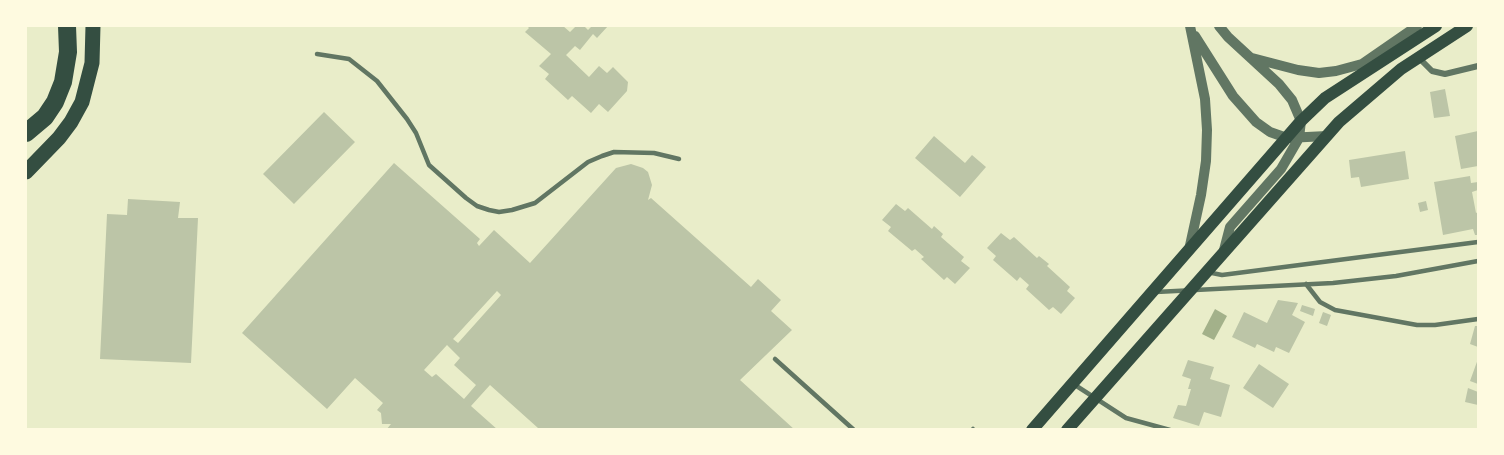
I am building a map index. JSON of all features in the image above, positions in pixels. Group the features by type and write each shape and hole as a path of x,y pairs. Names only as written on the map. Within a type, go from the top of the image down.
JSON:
{"highway":[{"path":"26,133 45,117 55,102 63,82 68,52 67,26"}],"main road":[{"path":"26,172 59,138 82,102 92,63 93,26"},
{"path":"1032,429 1189,250 1293,138 1301,121 1325,98 1436,26"},
{"path":"1067,429 1339,122 1401,69 1467,26"}],"street":[{"path":"1219,26 1292,100 1301,121"},
{"path":"1249,57 1298,70 1319,73 1336,71 1362,64 1417,26"},
{"path":"1191,28 1233,96 1256,122 1270,132 1293,138 1327,136"},
{"path":"1189,250 1201,195 1206,161 1207,130 1205,99 1191,28"},
{"path":"1419,57 1432,71 1445,74 1479,66"},
{"path":"1224,250 1230,227 1281,170 1293,138"}],"lane":[{"path":"317,54 349,59 377,81 416,133 429,165 466,198 477,206 489,210 500,212 512,210 536,202 588,162 614,152 654,153 679,159"},
{"path":"1205,272 1222,274 1479,242"},
{"path":"1153,292 1306,284 1396,276 1479,261"},
{"path":"1306,284 1320,302 1335,310 1417,325 1479,319"},
{"path":"775,359 854,429"},
{"path":"1072,383 1126,418 1170,429"}],"shaded area":[{"path":"1215,309 1227,316 1214,340 1202,334"}],"building":[{"path":"527,26 563,26 570,32 576,26 584,26 588,30 592,26 608,26 597,38 593,34 580,50 575,46 566,55 589,77 599,66 607,73 613,67 628,82 627,91 608,112 599,104 591,113 572,96 568,100 545,79 549,74 539,66 551,54 525,32 529,28"},
{"path":"1445,89 1450,116 1434,118 1430,92"},
{"path":"324,112 355,142 294,204 263,174"},
{"path":"1478,131 1478,166 1461,169 1455,136"},
{"path":"934,136 965,163 972,155 986,167 960,197 915,158"},
{"path":"1405,151 1409,179 1361,187 1359,177 1351,178 1349,160"},
{"path":"394,163 480,239 477,243 479,246 494,230 530,263 616,168 631,164 648,172 652,185 648,200 651,198 751,287 758,279 781,300 771,311 792,330 740,380 795,430 537,430 538,428 490,385 471,406 498,430 386,430 391,424 382,424 381,413 377,410 383,403 355,378 327,409 242,333","holes":["497,291 501,295 458,343 453,339","447,345 460,358 454,365 476,385 464,399 436,374 432,377 424,370"]},
{"path":"1470,176 1471,183 1478,182 1478,190 1472,192 1476,213 1478,212 1478,235 1475,235 1473,229 1443,235 1434,182"},
{"path":"128,199 180,202 178,218 198,218 191,363 100,359 107,214 127,215"},
{"path":"1426,201 1428,210 1420,212 1418,203"},
{"path":"896,204 905,211 908,208 932,229 934,226 943,234 941,237 964,257 961,261 970,268 955,284 947,277 944,280 921,259 924,257 915,249 912,251 888,231 891,227 882,220"},
{"path":"1001,233 1010,240 1014,237 1037,258 1039,256 1070,287 1067,291 1075,298 1061,314 1053,307 1049,310 1026,289 1029,285 1020,277 1017,281 993,260 996,256 987,248"},
{"path":"1278,300 1298,303 1292,315 1305,322 1289,353 1276,347 1274,352 1257,344 1255,348 1232,337 1244,312 1267,323"},
{"path":"1302,305 1315,309 1313,316 1300,311"},
{"path":"1323,312 1331,315 1327,326 1319,323"},
{"path":"1475,326 1478,326 1478,347 1470,344"},
{"path":"1478,359 1478,384 1470,381"},
{"path":"1188,360 1214,367 1210,379 1230,385 1221,417 1204,412 1199,426 1173,418 1178,405 1186,406 1191,389 1188,389 1191,379 1182,376"},
{"path":"1259,364 1289,384 1273,408 1243,388"},
{"path":"1468,388 1478,392 1478,405 1465,402"}]}
